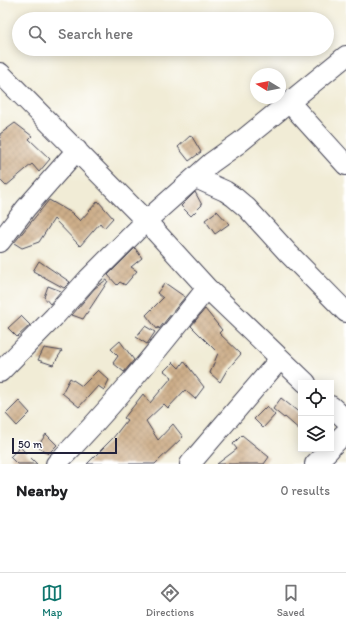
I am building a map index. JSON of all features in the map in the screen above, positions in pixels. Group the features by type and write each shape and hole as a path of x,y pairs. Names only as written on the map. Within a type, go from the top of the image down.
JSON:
{"street":[{"path":"0,372 54,317 88,278 146,221 196,178 211,163 239,143 346,56"},
{"path":"0,72 146,221 208,288 303,380"},
{"path":"289,102 346,165"},
{"path":"0,242 26,208 77,150"},
{"path":"196,178 225,191 247,208 293,259 346,312"},
{"path":"56,464 133,381 208,288"},
{"path":"190,464 280,359"},
{"path":"334,409 346,420"},
{"path":"334,444 346,432"},
{"path":"315,464 326,452"}],"building":[{"path":"15,123 32,136 29,139 50,159 39,172 32,164 6,186 0,180 0,134"},
{"path":"191,135 201,152 189,161 178,147"},
{"path":"195,192 202,205 191,216 181,206"},
{"path":"49,200 72,213 80,221 98,201 113,218 104,228 100,223 80,246 54,219 39,242 22,248 14,243"},
{"path":"217,211 229,224 215,234 205,220"},
{"path":"135,248 142,258 131,267 137,271 125,285 120,282 117,285 108,275"},
{"path":"39,261 70,282 64,288 33,271"},
{"path":"106,280 108,281 83,319 72,315 95,288"},
{"path":"165,283 185,297 159,329 158,327 157,329 146,315 163,298 157,293"},
{"path":"48,286 61,291 50,304 44,297"},
{"path":"205,309 222,330 219,333 241,354 227,370 220,382 210,373 218,353 191,326"},
{"path":"21,316 30,325 17,337 8,328"},
{"path":"145,326 155,332 147,344 136,337"},
{"path":"120,341 134,360 124,372 113,363 118,356 111,349"},
{"path":"44,348 62,351 53,365 38,360"},
{"path":"184,361 204,387 195,399 185,390 168,408 164,404 146,421 158,440 173,424 183,437 155,464 87,464 113,438 127,420 124,418 143,394 150,403 172,377 164,371 173,362 179,368"},
{"path":"98,370 109,380 104,390 98,386 79,407 62,393 70,378 82,386"},
{"path":"281,398 298,412 298,428 285,417 284,418 273,409"},
{"path":"19,401 30,413 17,426 6,414"},
{"path":"267,406 275,415 263,428 254,419"},
{"path":"46,434 57,445 48,454 38,446"},
{"path":"242,435 269,457 264,464 217,464 237,449 233,444"},
{"path":"20,447 37,464 17,464 10,457"}]}
